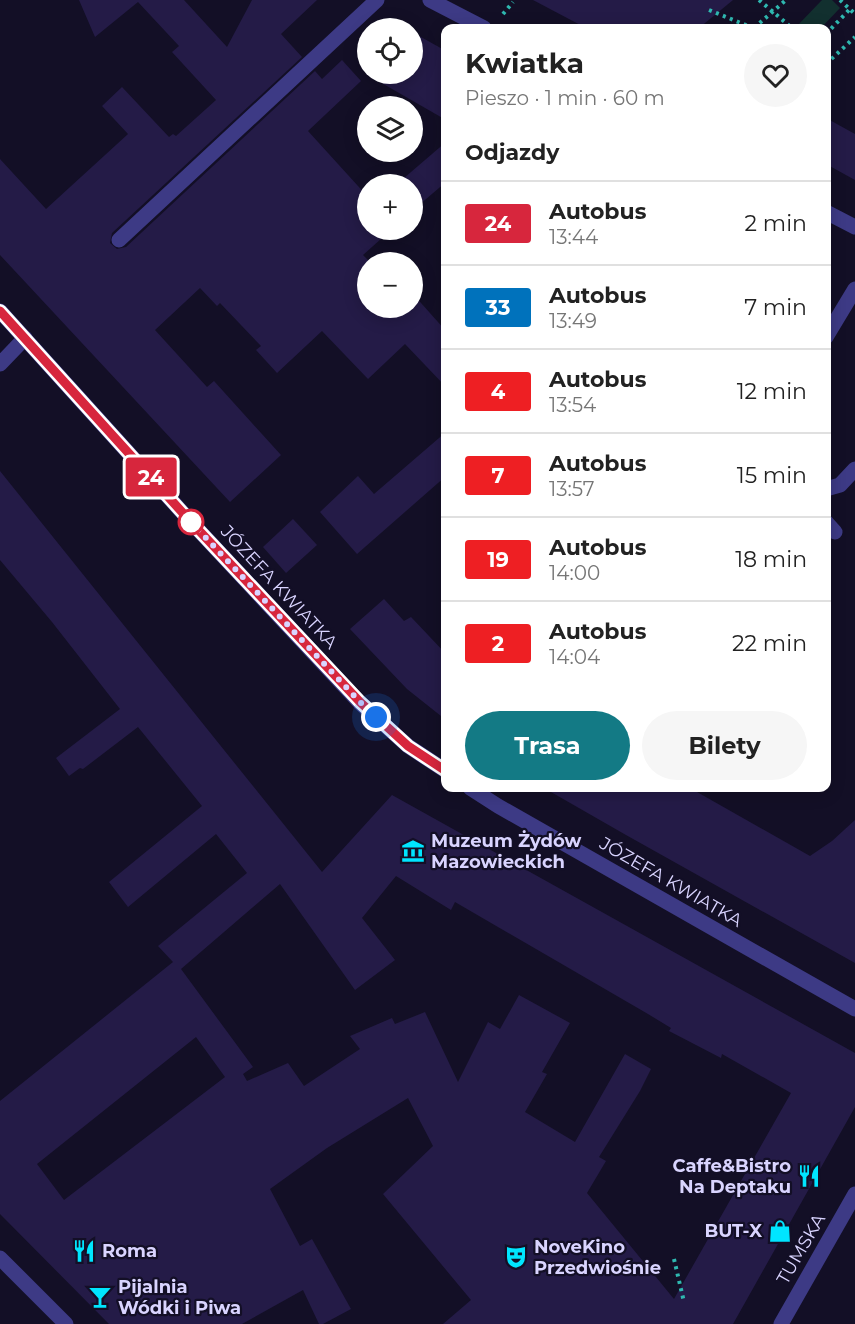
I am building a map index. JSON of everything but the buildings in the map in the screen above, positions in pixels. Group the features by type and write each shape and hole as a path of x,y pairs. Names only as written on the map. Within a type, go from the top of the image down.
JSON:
{"street":[{"path":"118,240 377,0"},
{"path":"430,0 476,24"},
{"path":"831,215 855,227"},
{"path":"831,330 855,289"},
{"name":"JÓZEFA KWIATKA","path":"0,311 191,522 360,702 408,746 441,768"},
{"path":"0,364 25,338"},
{"path":"831,488 840,485 855,470"},
{"name":"JÓZEFA KWIATKA","path":"476,792 855,1009"},
{"name":"TUMSKA","path":"781,1324 855,1194"},
{"path":"0,1258 66,1324"}],"path":[{"path":"759,0 787,24"},
{"path":"758,24 786,0"},
{"path":"842,1 855,14"},
{"path":"831,29 850,9"},
{"path":"709,10 744,24"},
{"path":"831,59 855,37"},
{"path":"674,1260 684,1302"}],"green space":[{"path":"822,0 832,0 840,8 825,24 799,24"}],"bus line":[{"name":"24","path":"0,311 191,522 360,702 408,746 441,768"}],"place":[{"name":"Muzeum Żydów Mazowieckich","path":"413,851"},
{"name":"Caffe&Bistro Na Deptaku","path":"809,1176"},
{"name":"BUT-X","path":"780,1231"},
{"name":"Roma","path":"84,1251"},
{"name":"NoveKino Przedwiośnie","path":"516,1257"},
{"name":"Pijalnia Wódki i Piwa","path":"100,1297"}],"route":[{"path":"191,522 376,717"}]}
